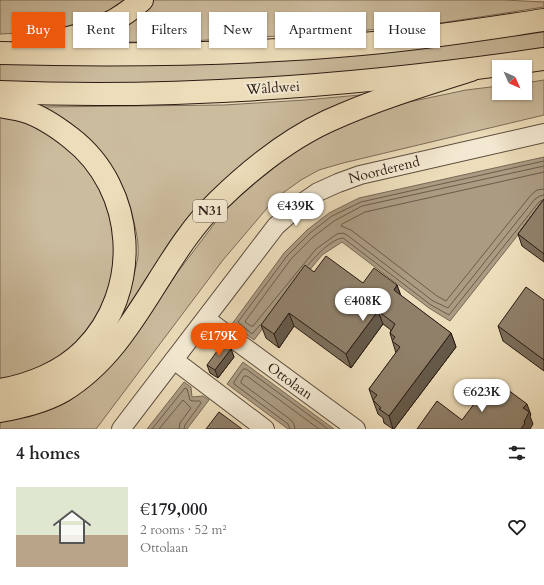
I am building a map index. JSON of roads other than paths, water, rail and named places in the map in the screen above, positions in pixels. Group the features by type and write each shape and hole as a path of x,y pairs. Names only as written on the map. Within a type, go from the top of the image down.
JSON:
{"highway":[{"path":"0,50 68,38 93,31 118,19 129,12 142,0"},
{"path":"0,53 90,56 274,50 361,44 487,29 544,20"},
{"name":"Wâldwei","path":"0,92 121,93 250,90 340,84 470,70 544,59"},
{"name":"N31","path":"0,411 33,404 63,391 98,364 116,344 135,318 176,253 218,201 260,164 293,140 327,122 382,99 470,70"},
{"path":"0,106 24,110 41,118 60,129 77,142 92,157 106,177 118,204 124,229 125,256 120,284 113,309 101,330 84,350 64,366 39,380 0,390"}],"street":[{"name":"Noorderend","path":"121,429 276,226 302,202 338,182 360,175 544,133"},
{"name":"Ottolaan","path":"206,319 356,429"},
{"path":"174,360 265,429"}],"water":[{"path":"544,157 544,202 450,321 429,308 342,242 322,255 254,340 232,324 284,253 307,230 329,213 359,198"},
{"path":"243,362 334,429 288,429 227,384"},
{"path":"184,382 191,387 192,397 203,396 209,400 187,429 147,429"}]}
